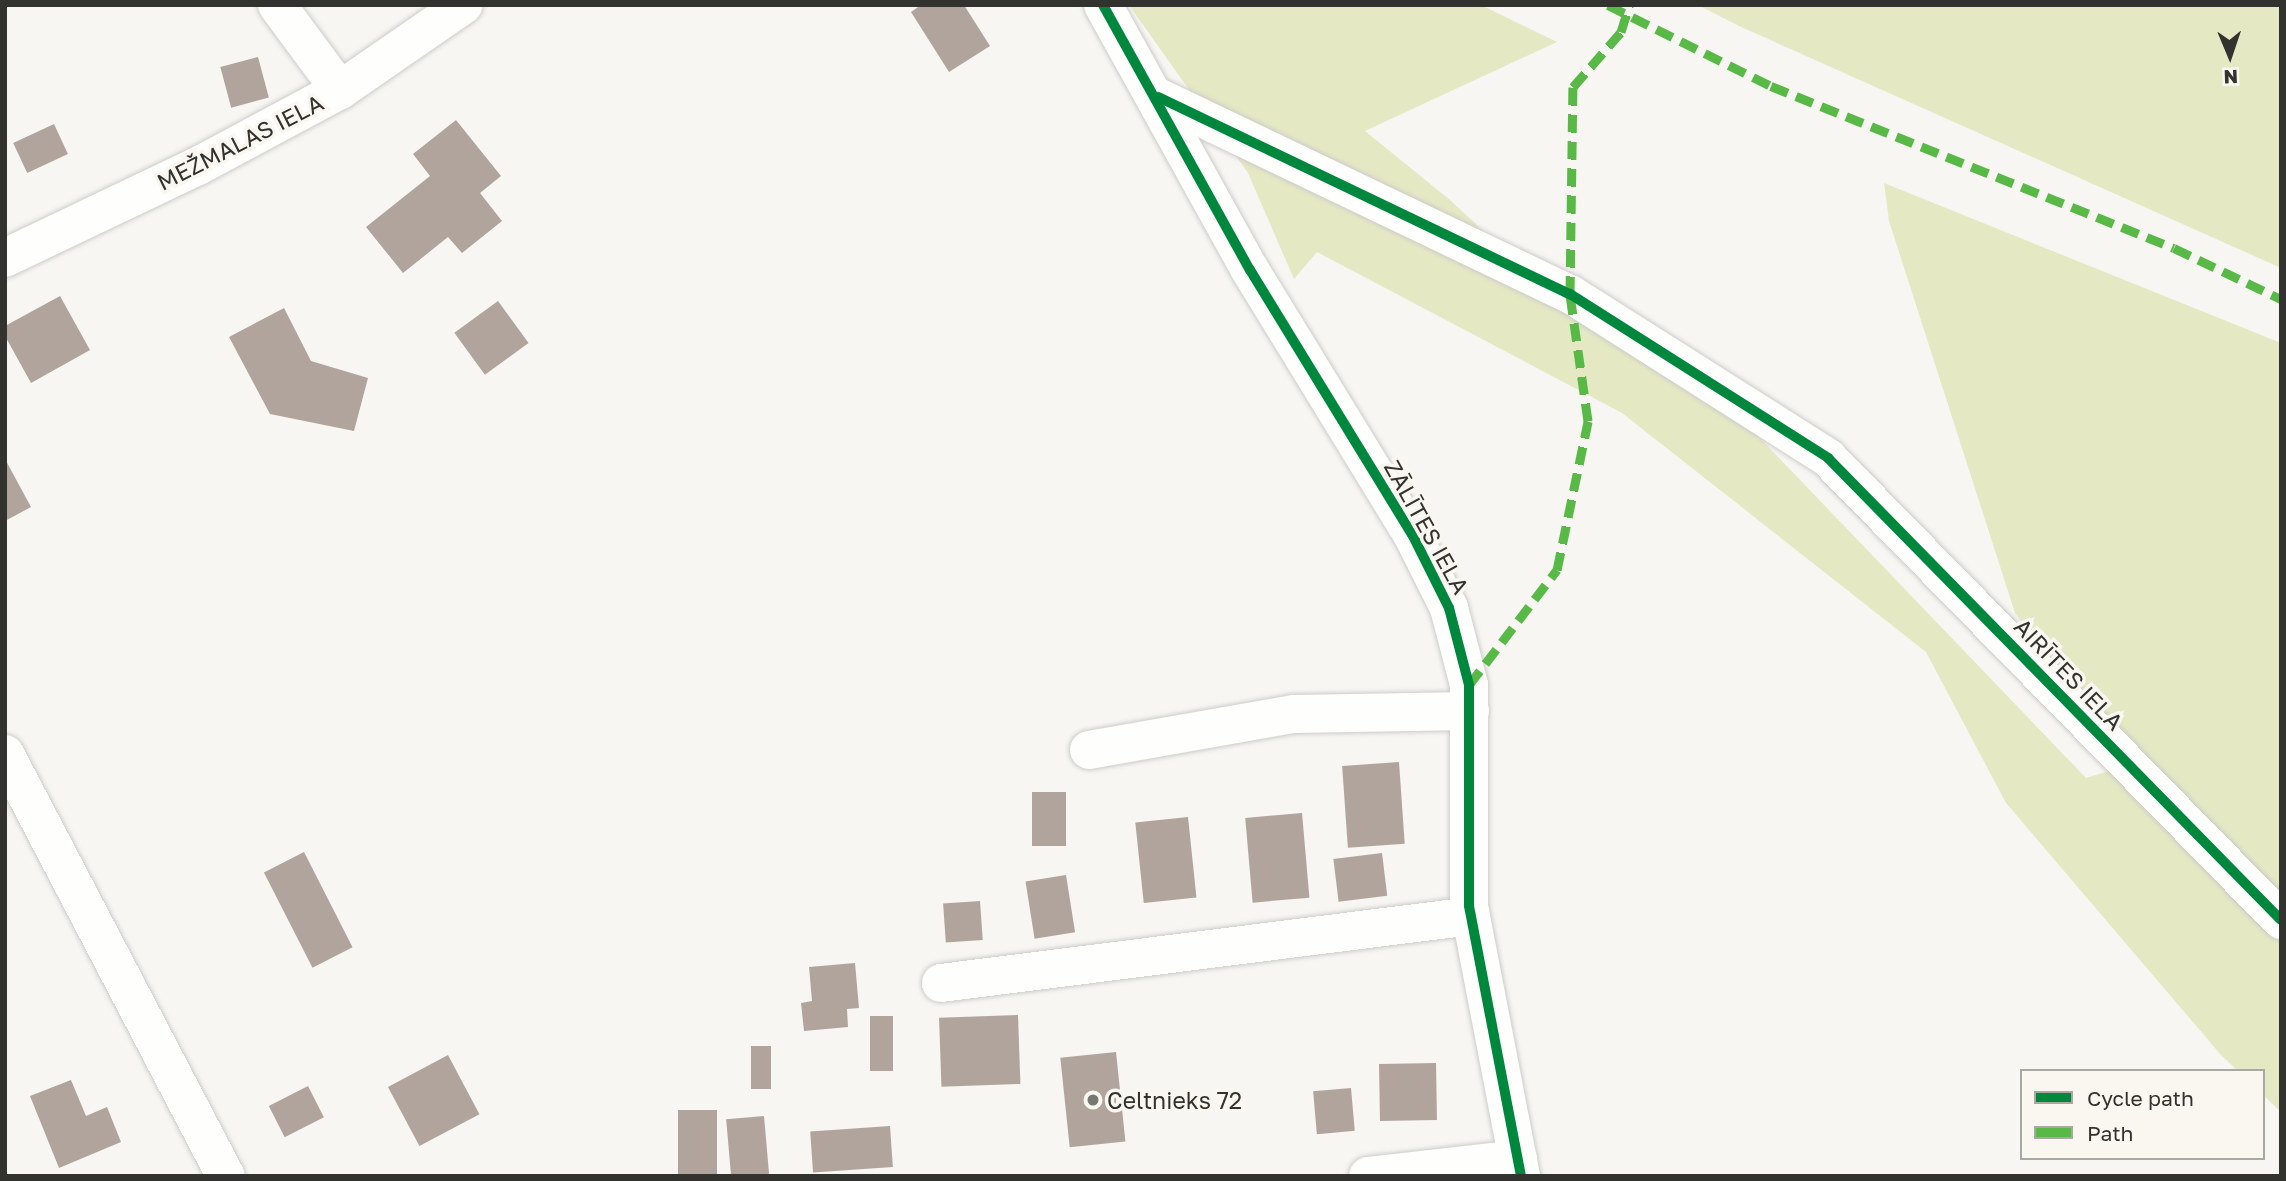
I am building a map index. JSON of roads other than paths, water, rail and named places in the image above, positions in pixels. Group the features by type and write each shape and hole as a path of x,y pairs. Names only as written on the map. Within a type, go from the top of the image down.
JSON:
{"street":[{"path":"277,5 340,90"},
{"name":"MEŽMALAS IELA","path":"5,258 198,166 340,90 463,5"},
{"name":"ZĀLĪTES IELA","path":"1103,5 1158,97 1250,270 1418,546 1449,608 1469,685 1471,916 1520,1168"},
{"name":"AIRĪTES IELA","path":"1158,97 1214,120 1570,294 1828,458 2281,920"},
{"path":"1089,750 1294,714 1470,710"},
{"path":"5,754 226,1176"},
{"path":"942,983 1471,916"},
{"path":"1368,1176 1520,1168"}],"place":[{"name":"Celtnieks 72","path":"1093,1100"}]}
